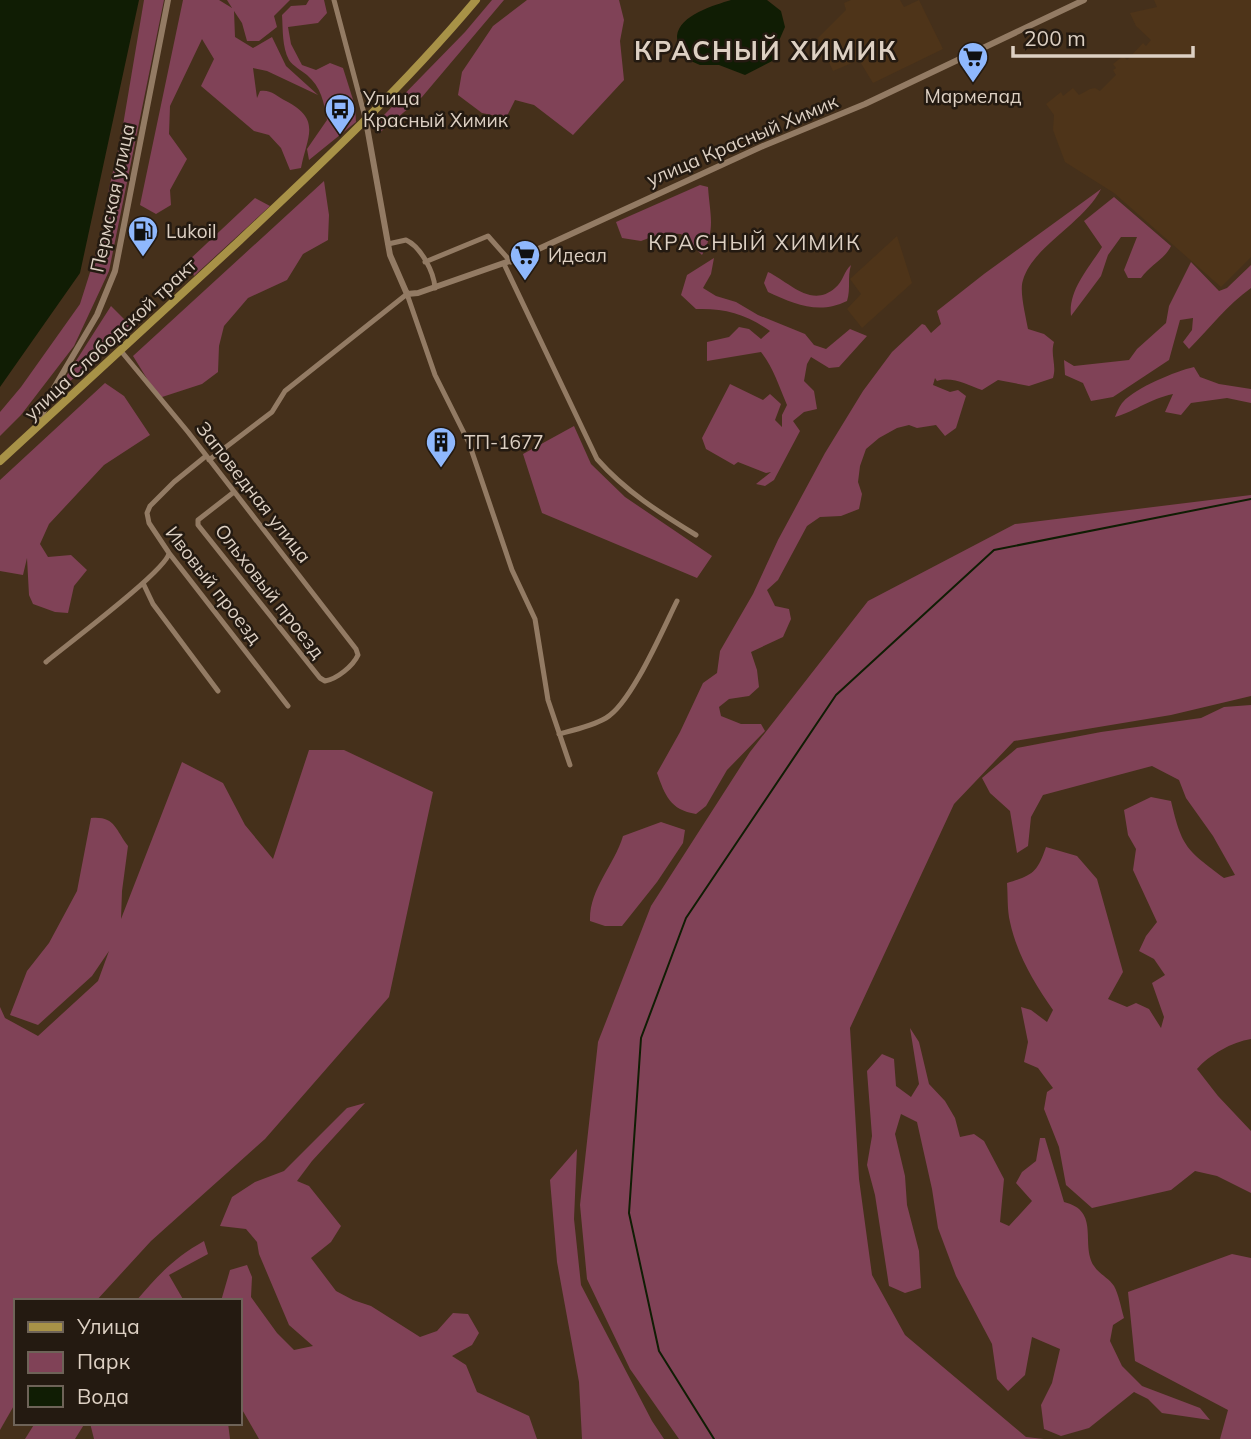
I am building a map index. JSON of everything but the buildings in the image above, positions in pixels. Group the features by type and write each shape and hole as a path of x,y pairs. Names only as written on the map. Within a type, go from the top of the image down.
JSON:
{"main road":[{"name":"улица Слободской тракт","path":"0,461 366,121 417,69 476,0"}],"street":[{"name":"Пермская улица","path":"36,428 54,388 97,315 115,271 168,0"},
{"path":"334,0 366,121 388,244 397,274 407,294 435,375 469,443 512,570 535,619 548,700 570,765"},
{"name":"улица Красный Химик","path":"407,294 435,288 508,263 751,151 865,104 1084,0"},
{"path":"425,262 487,236 492,238 508,263 597,459 647,505 696,535"},
{"path":"388,244 409,241 434,278 435,288"},
{"path":"208,458 272,412 285,391 407,294"},
{"name":"Заповедная улица","path":"121,351 356,649 358,655 355,661 332,680 325,681"},
{"name":"Ивовый проезд","path":"208,458 150,506 147,513 152,530 288,706"},
{"name":"Ольховый проезд","path":"234,492 198,520 198,525 313,670 325,681"},
{"path":"46,662 144,583 165,563 169,553"},
{"path":"144,583 149,598 218,691"},
{"path":"559,734 599,721 615,711 639,676 677,601"}],"shaded area":[{"path":"851,0 900,0 904,7 919,0 943,49 873,83 859,60 833,71 818,38 846,10 844,3"},
{"path":"1154,0 1251,0 1251,257 1221,287 1114,193 1065,162 1053,130 1054,115 1046,104 1061,92 1063,96 1073,88 1079,95 1095,88 1100,91 1116,75 1113,64 1123,56 1127,60 1143,43 1146,46 1151,40 1136,26 1130,13 1157,7"},
{"path":"897,236 912,283 862,328 847,309 861,294 850,279"}],"green space":[{"path":"144,0 164,0 109,271 74,346 21,415 0,436 0,412 80,304 106,222 109,188 120,143"},
{"path":"183,0 219,0 232,8 227,0 290,0 274,16 277,27 259,41 247,41 242,23 234,11 235,37 253,48 272,37 286,66 318,95 267,71 253,68 257,98 260,91 273,93 297,108 308,122 308,138 301,168 290,170 281,148 269,135 254,131 201,86 214,59 202,39 170,106 169,134 187,159 170,190 171,205 156,214 140,205"},
{"path":"309,0 324,0 327,13 318,23 288,27 291,44 302,65 316,70 330,63 343,68 355,106 356,122 309,160 307,149 327,120 326,113 316,85 287,55 282,15 291,6 306,5"},
{"path":"492,0 504,0 422,97 378,134 383,116 465,32"},
{"path":"527,0 619,0 624,20 620,41 624,80 573,135 534,105 515,100 506,118 482,113 458,95 462,72 493,26"},
{"path":"324,181 329,215 328,240 303,254 287,280 248,298 224,326 219,346 218,372 202,384 159,398 133,356"},
{"path":"700,185 708,187 711,222 702,255 681,234 662,233 641,241 622,238 616,222"},
{"path":"1101,189 1083,213 1037,256 1023,280 1022,297 1028,329 1044,334 1054,342 1053,378 1029,386 998,380 982,390 960,382 937,381 935,378 933,385 950,392 958,390 966,396 956,428 945,436 936,425 917,428 909,425 879,438 866,449 858,482 862,494 859,509 841,516 820,517 807,526 778,580 767,590 775,606 789,609 791,619 783,637 751,652 759,687 749,696 729,699 719,707 721,716 741,724 761,724 765,731 727,770 706,806 696,814 674,805 666,795 657,773 703,683 717,673 720,651 753,594 778,540 825,453 863,391 892,352 922,324 931,333 941,324 937,311"},
{"path":"1114,197 1171,246 1141,278 1128,278 1124,270 1137,237 1121,237 1108,255 1101,276 1071,316 1076,288 1102,247 1084,221"},
{"path":"255,198 270,206 194,276 188,261"},
{"path":"714,258 711,274 703,288 716,296 736,302 758,315 805,334 814,345 826,349 850,329 867,336 839,367 829,368 811,357 804,381 814,391 817,409 804,412 793,421 800,431 774,480 765,486 756,484 771,472 766,473 738,462 734,465 706,449 702,438 730,384 763,400 770,394 781,404 775,420 782,427 782,415 787,405 761,352 707,361 707,342 729,337 739,327 749,329 761,339 770,331 735,313 696,309 681,295 687,275"},
{"path":"1191,262 1219,291 1227,288 1251,265 1251,288 1226,309 1189,349 1183,342 1192,330 1193,318 1180,320 1169,360 1113,397 1091,401 1083,383 1065,375 1064,360 1074,366 1129,360 1137,349 1166,323 1169,306"},
{"path":"851,265 847,301 837,305 817,307 797,304 768,292 764,283 768,272 800,291 817,296 835,288"},
{"path":"111,306 131,326 67,384 67,375"},
{"path":"1194,367 1200,377 1219,384 1251,389 1251,403 1227,398 1191,403 1181,415 1165,412 1173,394 1115,417 1122,403 1137,391 1167,376"},
{"path":"105,383 124,396 150,435 104,465 49,524 40,544 48,557 71,555 87,570 74,586 68,613 55,612 33,604 29,595 27,558 23,575 0,571 0,480"},
{"path":"574,426 591,464 625,497 712,556 697,578 542,513 523,454"},
{"path":"1251,495 1251,696 1171,715 1014,741 954,804 850,1028 859,1179 872,1275 905,1335 1026,1437 1044,1439 679,1439 630,1369 587,1279 580,1205 598,1042 651,906 750,752 868,601 1015,524"},
{"path":"1251,705 1251,1039 1221,1050 1197,1069 1251,1131 1251,1193 1217,1176 1195,1171 1171,1190 1092,1208 1066,1185 1059,1147 1044,1109 1047,1092 1053,1088 1038,1068 1024,1062 1028,1042 1021,1007 1031,1010 1047,1022 1053,1010 1033,979 1013,934 1007,883 1033,872 1046,847 1077,856 1097,879 1123,972 1108,999 1127,1007 1136,1003 1149,1009 1161,1028 1164,1017 1152,983 1165,975 1154,959 1139,951 1157,922 1133,870 1136,849 1128,835 1124,810 1151,797 1171,801 1183,839 1194,854 1224,878 1235,875 1213,836 1186,798 1179,780 1152,766 1043,795 1031,817 1028,846 1017,853 1010,811 990,793 982,778 1017,748 1101,732 1201,718 1224,707"},
{"path":"309,750 344,750 433,792 389,997 265,1139 151,1241 98,1299 14,1299 14,1406 0,1430 0,1007 5,1018 38,1036 98,981 109,951 92,976 38,1025 10,1015 27,971 49,943 77,891 91,818 110,821 128,846 121,919 182,762 223,783 245,825 273,859"},
{"path":"661,822 685,830 683,843 657,882 622,926 605,926 590,921 593,898 623,836"},
{"path":"910,1028 919,1042 929,1084 945,1101 955,1118 960,1137 974,1134 984,1141 1004,1179 1000,1222 1009,1226 1032,1201 1016,1183 1022,1172 1036,1161 1040,1138 1045,1138 1064,1202 1075,1206 1082,1213 1088,1229 1090,1257 1096,1269 1112,1283 1117,1293 1124,1318 1113,1325 1110,1341 1122,1366 1142,1386 1200,1408 1210,1420 1162,1413 1148,1399 1134,1392 1089,1428 1061,1436 1044,1429 1041,1405 1052,1383 1060,1349 1032,1337 1025,1375 1008,1391 997,1379 992,1344 956,1276 938,1228 917,1122 901,1114 895,1134 905,1176 907,1205 919,1251 921,1288 905,1293 889,1286 875,1195 867,1165 872,1136 867,1071 882,1054 894,1059 896,1086 911,1097 919,1084"},
{"path":"365,1103 297,1181 309,1186 341,1226 331,1242 311,1258 336,1291 371,1306 420,1337 437,1331 453,1313 468,1314 479,1333 472,1345 452,1356 466,1365 477,1392 529,1416 537,1439 259,1439 242,1409 242,1299 222,1299 230,1270 247,1265 252,1277 251,1297 277,1333 294,1350 313,1346 289,1325 259,1254 257,1242 246,1229 220,1226 232,1197 255,1182 284,1171 347,1108"},
{"path":"577,1149 574,1219 581,1285 664,1439 582,1439 579,1382 557,1262 550,1180"},
{"path":"204,1241 208,1254 169,1275 183,1299 138,1299 167,1268"},
{"path":"1232,1254 1251,1258 1251,1439 1220,1439 1228,1410 1135,1361 1128,1292"},
{"path":"34,1425 84,1425 75,1439 25,1439"},
{"path":"90,1425 228,1425 230,1439 94,1439"}],"water":[{"path":"0,0 139,0 80,273 0,387"},
{"path":"731,0 767,0 781,11 785,27 778,43 776,59 745,75 719,65 700,65 684,58 677,36 684,22 691,17"}],"waterway":[{"path":"714,1439 659,1351 629,1213 641,1038 686,918 836,695 994,550 1251,499"}],"place":[{"name":"Мармелад","path":"973,84"},
{"name":"Улица Красный Химик","path":"340,136"},
{"name":"Lukoil","path":"143,258"},
{"name":"Идеал","path":"525,282"},
{"name":"ТП-1677","path":"441,469"}],"district":[{"name":"КРАСНЫЙ ХИМИК","path":"766,51"},
{"name":"КРАСНЫЙ ХИМИК","path":"755,243"}]}
